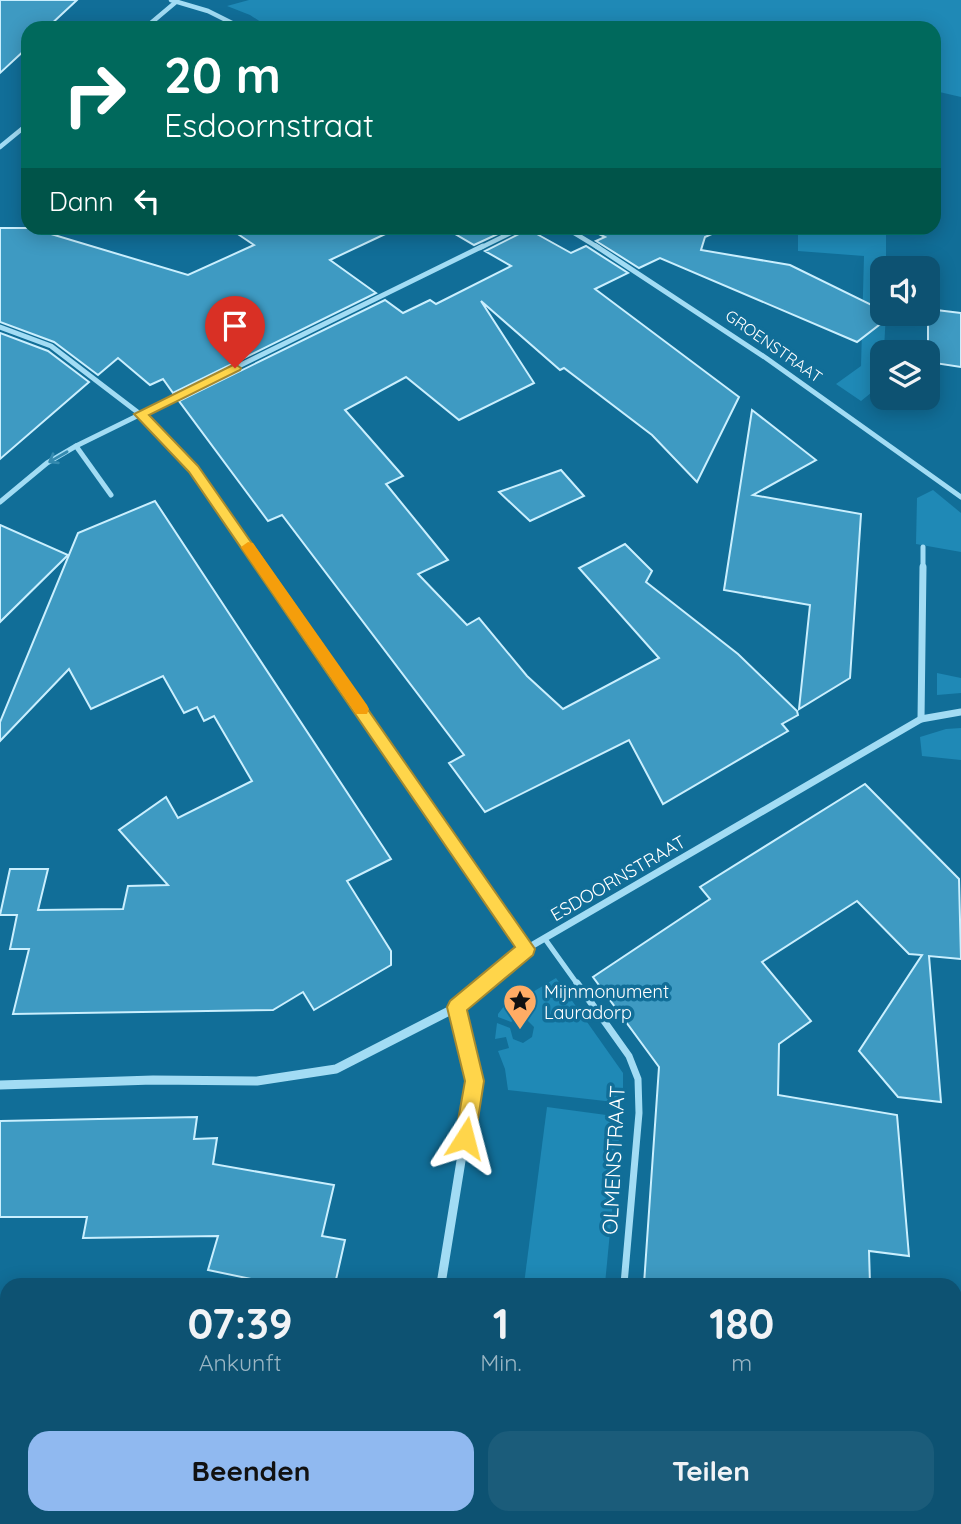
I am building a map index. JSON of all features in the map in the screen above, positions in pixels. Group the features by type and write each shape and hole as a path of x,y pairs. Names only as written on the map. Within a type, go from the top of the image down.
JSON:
{"street":[{"path":"153,21 174,1 208,11 228,21"},
{"path":"0,147 21,130"},
{"path":"0,502 47,463 76,446 507,235"},
{"name":"GROENSTRAAT","path":"578,235 647,276 765,356 961,497"},
{"path":"0,327 51,346 140,414 194,469 526,949"},
{"path":"76,446 111,495"},
{"path":"921,719 923,547"},
{"name":"ESDOORNSTRAAT","path":"0,1086 153,1080 257,1081 336,1069 457,1007 526,949 921,719 961,712"},
{"path":"442,1278 474,1081 457,1007"}],"lane":[{"name":"OLMENSTRAAT","path":"545,939 629,1056 638,1079 639,1113 625,1278"}],"shaded area":[{"path":"249,0 961,0 961,97 941,92 941,21 259,21 227,6"},
{"path":"798,235 886,235 886,256 870,256 870,326 885,326 884,340 870,340 870,394 861,401 836,384 861,366 864,256 798,251"},
{"path":"933,490 961,513 961,552 916,544 917,498"},
{"path":"937,673 961,678 961,693 937,695"},
{"path":"961,728 961,760 922,756 920,737 946,729"},
{"path":"556,978 623,1073 623,1103 508,1090 505,1069 498,1051 509,1048 506,1037 495,1039 497,1023 510,1028 513,1039 523,1043 532,1037 534,1027 526,1019 518,1018 511,1022 498,1017 498,1014 508,1001 526,988 531,993"},
{"path":"547,1107 621,1117 606,1278 525,1278"}],"building":[{"path":"0,0 77,0 54,21 21,21 21,54 0,73"},
{"path":"0,228 21,228 21,235 54,235 188,275 254,245 239,235 383,235 330,260 376,293 173,393 163,379 150,385 118,358 98,375 54,342 0,322"},
{"path":"457,235 496,235 474,245"},
{"path":"517,235 539,235 571,253 586,246 628,273 595,289 739,397 697,482 652,435 564,368 560,370 481,301 534,383 459,420 406,377 345,410 403,476 386,484 448,560 418,574 467,625 479,618 527,676 563,709 659,658 579,568 625,544 652,571 646,582 738,654 797,711 798,715 782,724 788,731 663,804 629,740 485,812 449,763 464,755 282,515 268,521 179,401 385,300 403,313 430,300 436,304 511,266 485,251"},
{"path":"601,235 709,235 705,237 701,250 790,265 870,304 870,326 878,326 857,342 660,258 639,268 596,241 605,237"},
{"path":"940,310 961,313 961,367 940,364 940,340 928,340 928,326 940,326"},
{"path":"0,333 48,351 89,382 0,459"},
{"path":"752,410 816,460 753,495 861,514 850,678 799,709 810,605 724,590"},
{"path":"561,470 584,496 530,521 499,492"},
{"path":"155,501 391,859 347,881 391,951 391,965 314,1010 303,992 273,1010 13,1014 29,949 10,949 17,915 0,915 10,869 48,869 38,910 123,909 128,886 168,885 119,830 166,797 178,818 252,781 214,716 204,721 197,707 184,713 163,676 91,709 69,669 0,741 0,722 78,533"},
{"path":"0,525 68,555 0,622"},
{"path":"865,784 959,879 961,959 929,956 941,1102 898,1097 859,1051 922,955 909,954 857,901 762,962 811,1021 779,1044 778,1095 897,1115 909,1256 869,1251 870,1278 644,1278 659,1067 593,977 710,899 700,887"},
{"path":"197,1117 194,1139 217,1138 213,1164 334,1185 322,1236 345,1240 336,1278 246,1278 208,1270 218,1236 83,1238 87,1217 0,1217 0,1121"}],"slow traffic":[{"path":"248,547 361,709"}],"place":[{"name":"Mijnmonument Lauradorp","path":"520,1031"}],"route":[{"path":"235,368 140,414 194,469 526,949 457,1007 474,1081 465,1138"}]}
